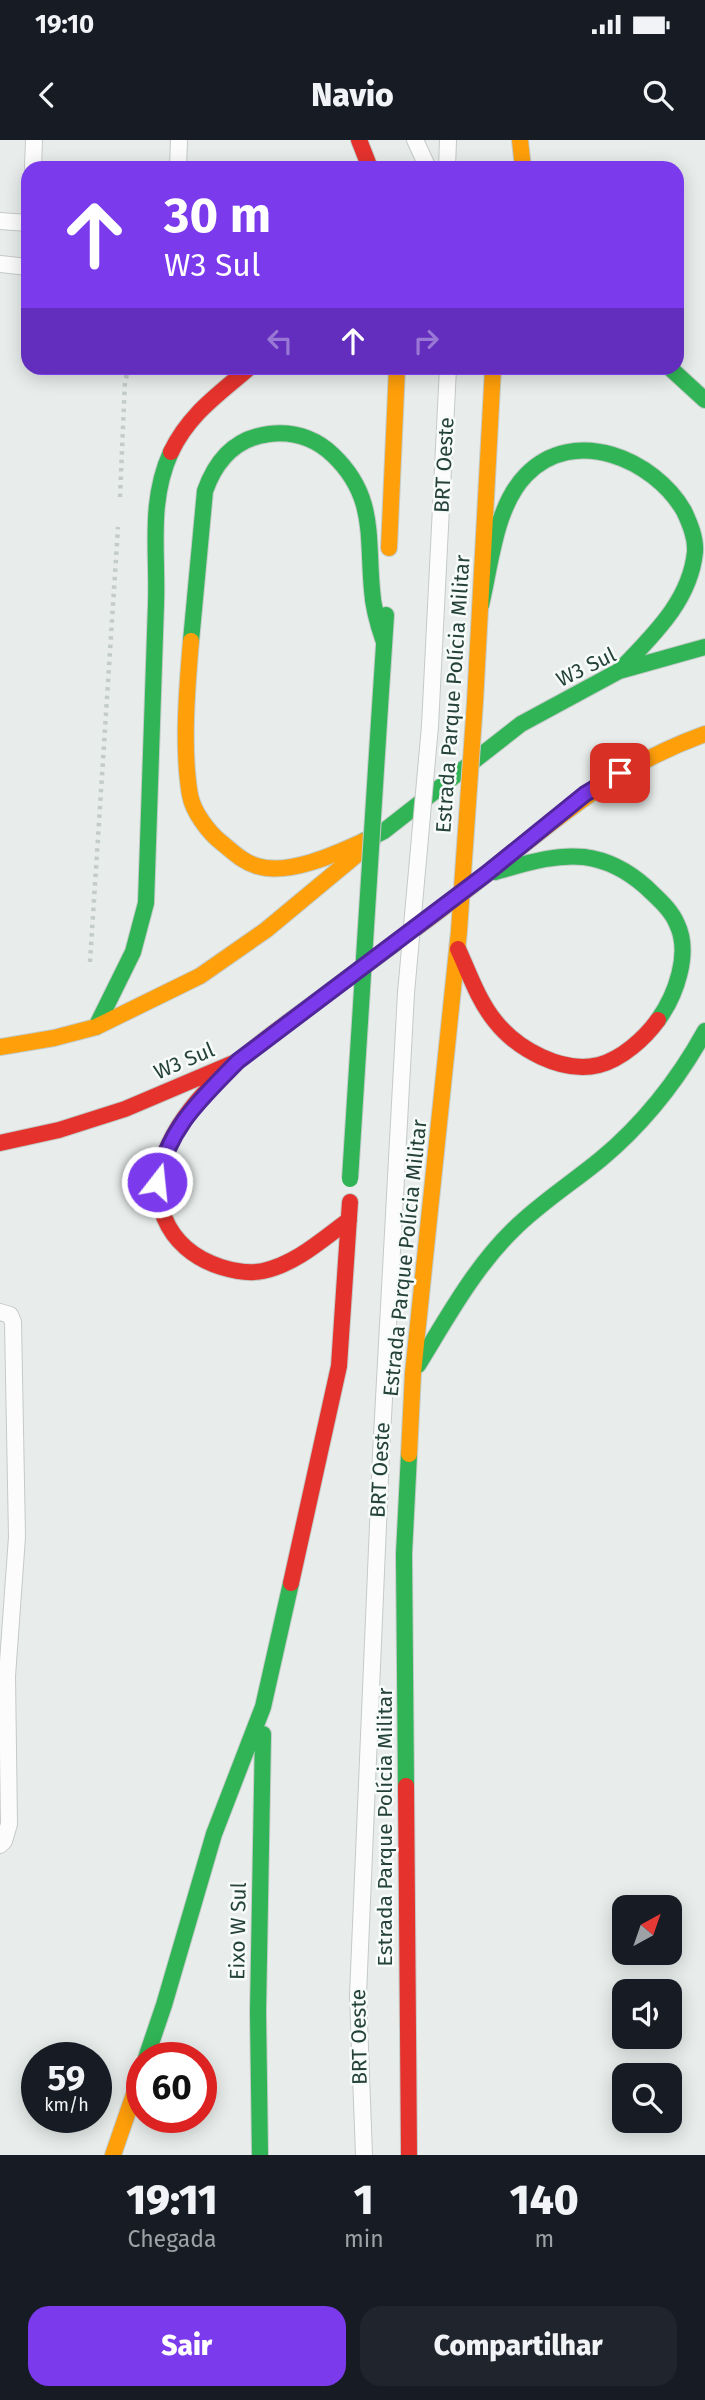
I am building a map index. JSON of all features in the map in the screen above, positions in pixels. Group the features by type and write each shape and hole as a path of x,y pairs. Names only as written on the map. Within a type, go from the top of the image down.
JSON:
{"main road":[{"path":"359,140 367,161"},
{"path":"520,140 522,161"},
{"path":"96,1027 137,944 146,902 157,580 155,509 163,470 181,431 198,411 241,375"},
{"path":"151,2042 214,1834 263,1707 340,1366 384,642 397,375"},
{"name":"Estrada Parque Polícia Militar","path":"409,2155 404,1554 413,1373 458,939 481,605 493,375"},
{"path":"678,375 705,400"},
{"path":"384,642 375,622 372,597 369,513 355,478 315,439 298,435 279,432 262,435 245,440 231,449 211,473 205,491 189,661 187,745 190,798 210,834 243,860 259,867 299,865 338,853 384,831"},
{"path":"481,605 504,513 525,476 537,466 559,455 580,452 601,452 638,464 658,478 678,502 691,525 695,550 688,580 673,612 619,671"},
{"name":"W3 Sul","path":"0,1047 54,1038 96,1027 200,976 266,930 384,831 522,724 619,671 705,647"},
{"name":"W3 Sul","path":"0,1143 60,1130 125,1109 238,1061 486,874 585,794 638,762 681,741 705,734"},
{"path":"458,939 479,997 500,1028 528,1048 566,1065 596,1066 617,1056 646,1036 659,1022 671,1002 681,966 682,944 677,924 664,904 629,871 589,858 556,858 486,874"},
{"path":"413,1373 476,1273 506,1237 547,1199 586,1172 639,1124 681,1074 705,1031"},
{"path":"238,1061 188,1115 162,1157 157,1182 159,1205 169,1230 183,1247 201,1259 225,1269 259,1272 298,1257 349,1220"},
{"name":"Eixo W Sul","path":"260,2155 258,2012 263,1707"},
{"path":"113,2155 126,2117"}],"lane":[{"path":"33,161 34,140"},
{"path":"178,161 179,140"},
{"path":"415,140 425,161"},
{"path":"447,161 448,140"},
{"path":"0,221 21,222"},
{"path":"0,264 21,266"},
{"name":"BRT Oeste","path":"364,2155 358,1995 381,1454 406,993 430,726 448,375"},
{"path":"0,1312 10,1315 13,1322 17,1537 4,1676 9,1824 4,1841 0,1845"}],"path":[{"path":"120,504 127,375"},
{"path":"90,974 119,517"}],"traffic: fast":[{"path":"678,375 705,400"},
{"path":"191,641 205,491 221,460 229,452 257,436 278,433 304,437 319,444 347,470 357,486 367,518 373,603 384,642"},
{"path":"481,605 501,519 507,503 526,475 545,460 567,452 589,451 612,455 633,464 653,476 671,492 684,511 694,536 695,552 692,570 677,603 656,632 619,671"},
{"path":"96,1027 133,952 146,903 157,508 159,490 171,452"},
{"path":"379,722 386,615"},
{"path":"364,841 384,831 521,724 619,671 705,647"},
{"path":"350,1179 379,722"},
{"path":"495,872 550,858 584,857 617,867 646,887 674,919 681,935 680,974 671,999 658,1020"},
{"path":"418,1365 462,1294 499,1245 534,1211 632,1131 672,1084 705,1031"},
{"path":"406,1786 404,1554 409,1454"},
{"path":"151,2042 214,1834 263,1707 291,1583"},
{"path":"260,2155 258,2012 263,1734"}],"traffic: slow":[{"path":"520,140 522,161"},
{"path":"389,548 397,375"},
{"path":"475,702 493,375"},
{"path":"191,641 186,718 188,777 194,808 212,834 243,859 269,868 312,862 364,841"},
{"path":"459,931 475,702"},
{"path":"333,989 614,778 672,747 705,734"},
{"path":"0,1047 54,1038 96,1027 200,976 266,930 372,842"},
{"path":"409,1454 413,1373 459,931"},
{"path":"113,2155 126,2117"}],"traffic: jam":[{"path":"359,140 367,161"},
{"path":"171,452 195,416 240,375"},
{"path":"458,949 479,995 495,1021 515,1041 541,1057 570,1066 599,1065 632,1047 658,1020"},
{"path":"333,989 241,1058 199,1098 182,1120 169,1144 162,1163 160,1201 173,1234 186,1248 202,1259 242,1272 263,1271 287,1263 349,1220"},
{"path":"0,1143 59,1130 125,1109 238,1061"},
{"path":"291,1583 339,1366 350,1202"},
{"path":"406,1786 409,2155"}],"route":[{"path":"157,1182 162,1157 171,1139 202,1098 238,1061 486,874 585,794 620,773"}]}
